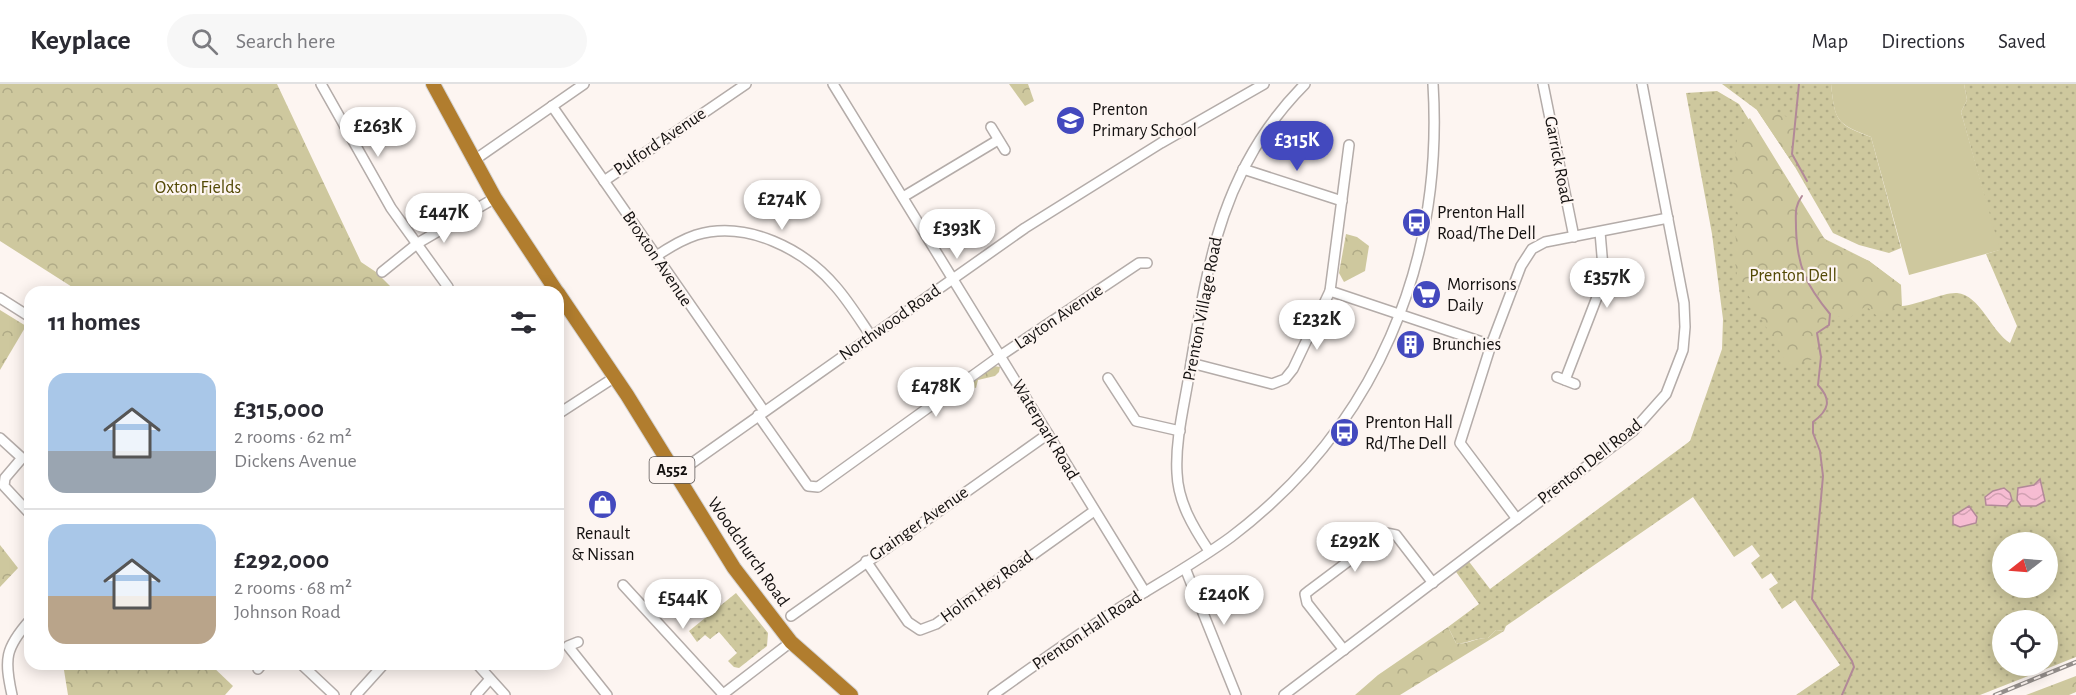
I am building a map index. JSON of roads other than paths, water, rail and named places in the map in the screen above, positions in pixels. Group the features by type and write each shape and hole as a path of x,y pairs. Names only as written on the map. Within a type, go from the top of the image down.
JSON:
{"highway":[{"name":"Woodchurch Road","path":"433,84 495,198 553,286"},
{"name":"Woodchurch Road","path":"564,311 615,376 734,567 791,642 851,695"}],"street":[{"path":"321,84 391,208 447,286"},
{"path":"473,161 584,84"},
{"path":"726,84 733,93"},
{"name":"Pulford Avenue","path":"604,180 746,84"},
{"name":"Waterpark Road","path":"833,84 1145,592"},
{"name":"Northwood Road","path":"675,475 953,278 1098,182 1264,84"},
{"name":"Prenton Hall Road","path":"993,695 1101,620 1185,568 1231,536 1290,485 1331,438 1379,362 1417,266 1428,218 1435,151 1433,84"},
{"name":"Garrick Road","path":"1543,84 1574,237"},
{"name":"Prenton Dell Road","path":"1284,695 1633,431 1666,394 1683,350 1684,303 1642,84"},
{"name":"Prenton Village Road","path":"1209,551 1184,509 1176,473 1180,431 1204,281 1214,243 1244,169 1256,146 1301,85"},
{"name":"Broxton Avenue","path":"552,106 761,413"},
{"path":"991,127 1005,150"},
{"path":"903,197 999,140"},
{"path":"1191,363 1262,384 1280,382 1293,369 1330,291 1349,145"},
{"path":"1244,169 1342,201"},
{"path":"381,272 418,243 495,198"},
{"path":"1517,519 1460,443 1491,345 1525,257 1537,245 1668,218"},
{"path":"655,257 676,243 697,235 719,232 755,236 775,242 807,259 821,271 837,288 870,336"},
{"path":"1575,384 1561,378 1604,279 1600,232"},
{"name":"Layton Avenue","path":"761,413 800,476 808,486 818,487 1000,356 1140,263 1147,263"},
{"path":"1330,291 1398,316 1491,345"},
{"path":"0,298 24,313"},
{"path":"564,410 615,376"},
{"path":"1122,380 1110,382 1136,421 1180,431"},
{"name":"Grainger Avenue","path":"791,616 1048,434"},
{"path":"0,438 24,461"},
{"path":"24,463 5,478 4,486 24,508"},
{"name":"Holm Hey Road","path":"866,561 908,622 920,630 936,624 1094,511"},
{"path":"1344,650 1307,603 1305,594 1386,532 1396,535 1433,583"},
{"path":"1185,568 1236,695"},
{"path":"623,585 722,694 791,642"},
{"path":"12,695 3,671 9,648 24,627"},
{"path":"578,642 568,646 607,695"},
{"path":"307,670 334,695"},
{"path":"356,695 379,670"},
{"path":"482,670 505,695"},
{"path":"476,695 490,679"}],"water":[{"path":"2040,479 2045,501 2036,506 2021,506 2017,500 2018,488 2034,485"},
{"path":"2004,488 2010,493 2012,500 2007,506 1986,505 1985,497 1993,491"},
{"path":"1969,506 1977,517 1976,523 1960,527 1953,524 1953,516"}],"waterway":[{"path":"1799,84 1792,154 1807,181"},
{"path":"1802,196 1796,215 1798,253 1809,284 1830,314 1829,325 1817,333 1821,357 1818,385 1825,395 1827,405 1813,422 1813,433 1820,451 1823,476 1812,599 1854,667 1842,695"}],"railway":[{"path":"1995,695 2076,662"}],"place":[{"name":"Prenton Primary School","path":"1071,120"},
{"name":"Prenton Hall Road/The Dell","path":"1416,223"},
{"name":"Morrisons Daily","path":"1426,295"},
{"name":"Brunchies","path":"1411,345"},
{"name":"Prenton Hall Rd/The Dell","path":"1344,433"},
{"name":"Renault & Nissan","path":"603,505"}],"park label":[{"name":"Oxton Fields","path":"198,188"},
{"name":"Prenton Dell","path":"1793,276"}]}
